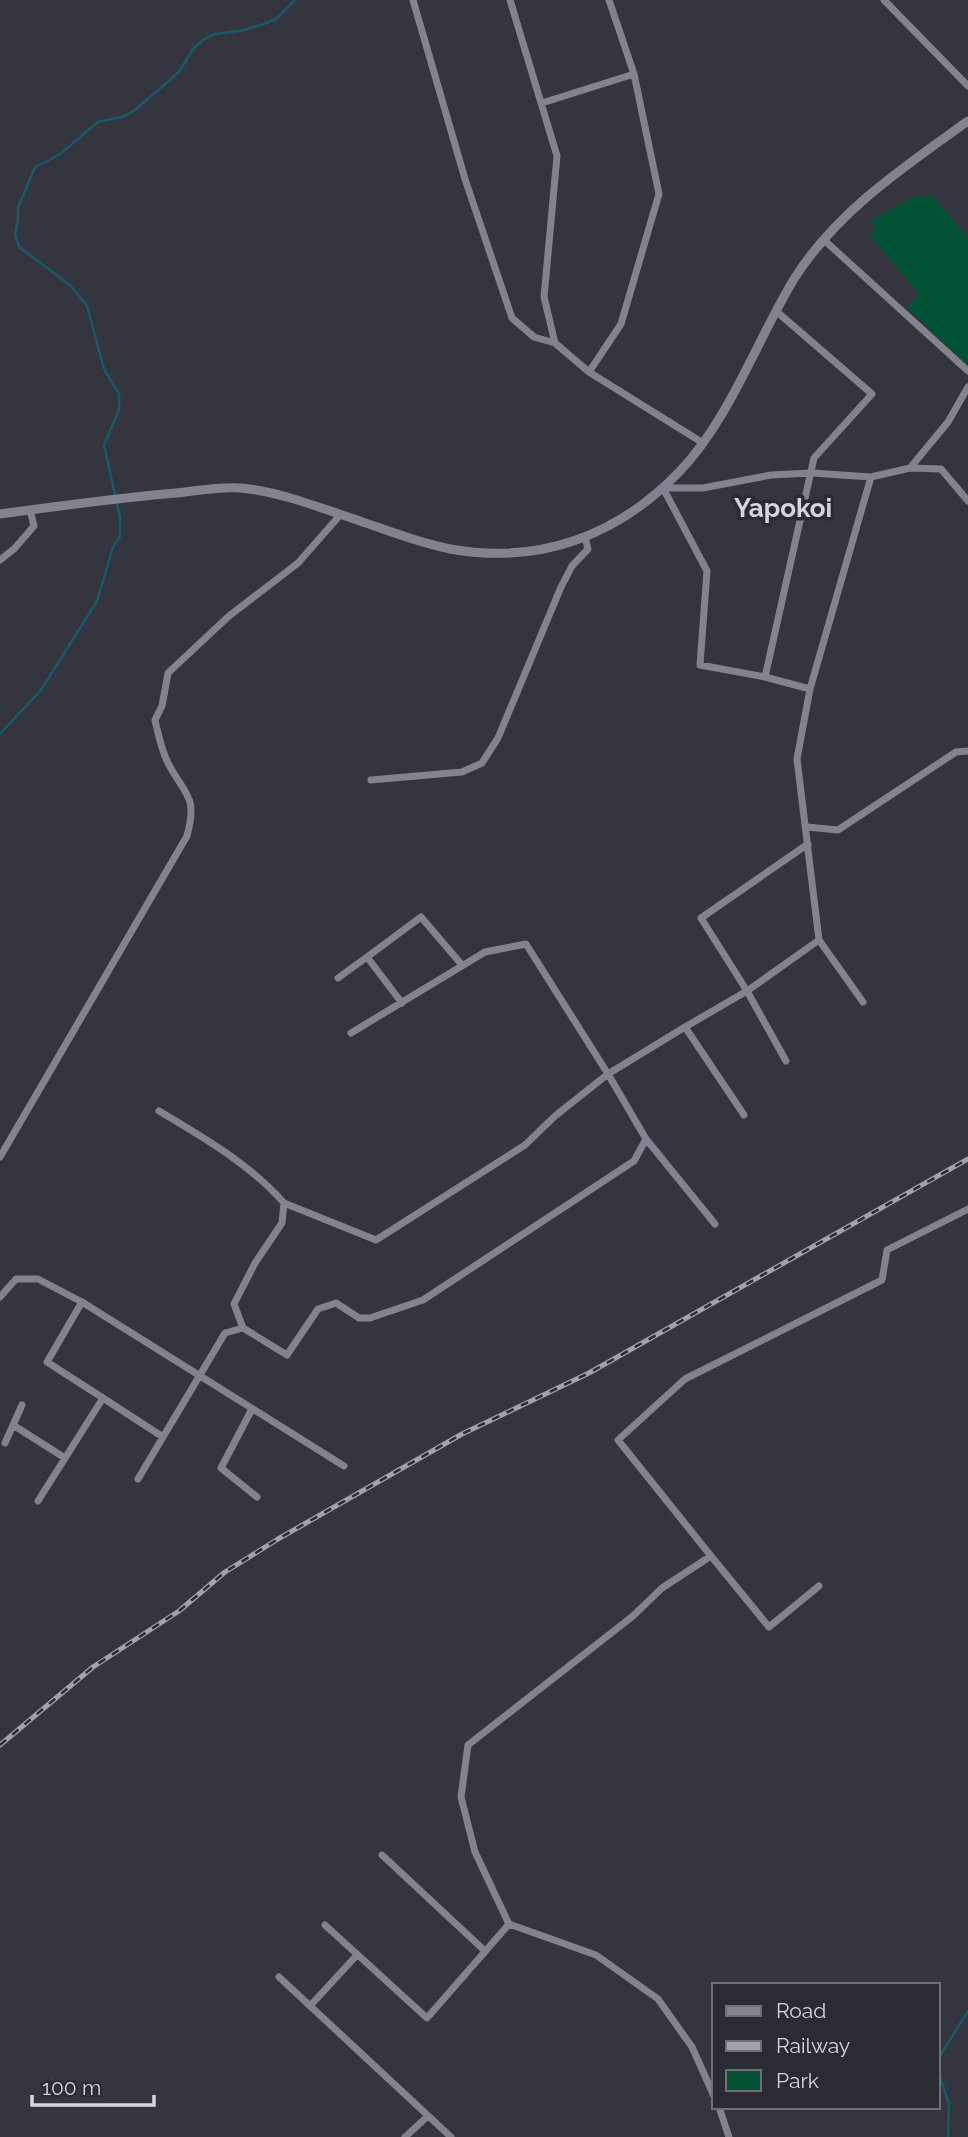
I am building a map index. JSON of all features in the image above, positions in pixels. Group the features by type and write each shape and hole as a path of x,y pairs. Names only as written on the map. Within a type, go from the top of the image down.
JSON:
{"street":[{"path":"413,0 465,179 512,318 525,331 555,343 589,372 703,443"},
{"path":"510,0 557,156 544,297 555,343"},
{"path":"589,372 621,324 659,194 634,74 609,0"},
{"path":"884,0 968,86"},
{"path":"542,103 634,74"},
{"path":"0,514 122,497 236,487 274,493 449,549 482,552 533,551 561,546 585,537 634,511 663,488 703,443 796,277 844,217 877,187 968,121"},
{"path":"824,240 968,371"},
{"path":"765,677 814,458 872,394 776,311"},
{"path":"911,468 948,422 968,387"},
{"path":"663,488 703,488 771,475 812,473 871,477 911,468 941,469 968,501"},
{"path":"863,1003 820,940 797,759 810,689 871,477"},
{"path":"663,488 707,571 700,665 765,677 810,689"},
{"path":"0,560 15,549 34,526 30,510"},
{"path":"0,1157 187,836 192,815 189,798 168,763 155,720 162,706 168,673 229,616 298,563 341,514"},
{"path":"371,780 462,772 482,763 498,738 566,576 588,549 585,537"},
{"path":"807,827 838,830 956,752 968,751"},
{"path":"786,1061 747,991 701,918 808,844"},
{"path":"338,978 421,917 462,965"},
{"path":"159,1111 235,1160 269,1186 284,1203 376,1240 525,1144 555,1115 608,1074 747,991 820,940"},
{"path":"351,1034 485,952 526,944 646,1139 715,1224"},
{"path":"367,957 402,1003"},
{"path":"685,1027 744,1115"},
{"path":"284,1203 282,1223 255,1263 234,1304 243,1328 287,1355 318,1310 335,1303 359,1318 370,1318 423,1300 634,1161 646,1139"},
{"path":"819,1586 769,1627 618,1440 685,1379 882,1280 887,1250 968,1209"},
{"path":"0,1297 16,1279 38,1279 82,1302 344,1466"},
{"path":"82,1302 47,1362 163,1437"},
{"path":"138,1479 225,1333 243,1328"},
{"path":"38,1501 103,1398"},
{"path":"5,1443 22,1405"},
{"path":"252,1409 221,1468 257,1497"},
{"path":"13,1425 65,1458"},
{"path":"711,1556 662,1588 633,1616 467,1745 461,1797 475,1852 509,1924 596,1955 658,1999 692,2047 712,2092"},
{"path":"382,1855 485,1951"},
{"path":"324,1925 426,2018 509,1924"},
{"path":"310,2006 357,1955"},
{"path":"279,1977 451,2137"},
{"path":"720,2109 729,2137"},
{"path":"405,2137 428,2116"}],"green space":[{"path":"932,196 968,238 968,366 907,308 919,294 870,236 876,230 871,220 914,197"}],"waterway":[{"path":"115,495 104,445 119,410 119,394 104,369 87,306 70,285 19,247 15,235 18,208 35,167 59,155 98,122 125,116 135,110 179,72 193,49 203,40 214,34 240,31 276,19 295,0"},
{"path":"0,734 41,690 97,601 113,547 120,536 120,517 116,501"},
{"path":"940,2056 968,2011"},
{"path":"940,2077 949,2104 948,2137"}],"railway":[{"path":"0,1745 93,1667 179,1611 225,1572 278,1539 462,1434 589,1373 968,1159"}],"district":[{"name":"Yapokoi","path":"783,508"}]}
